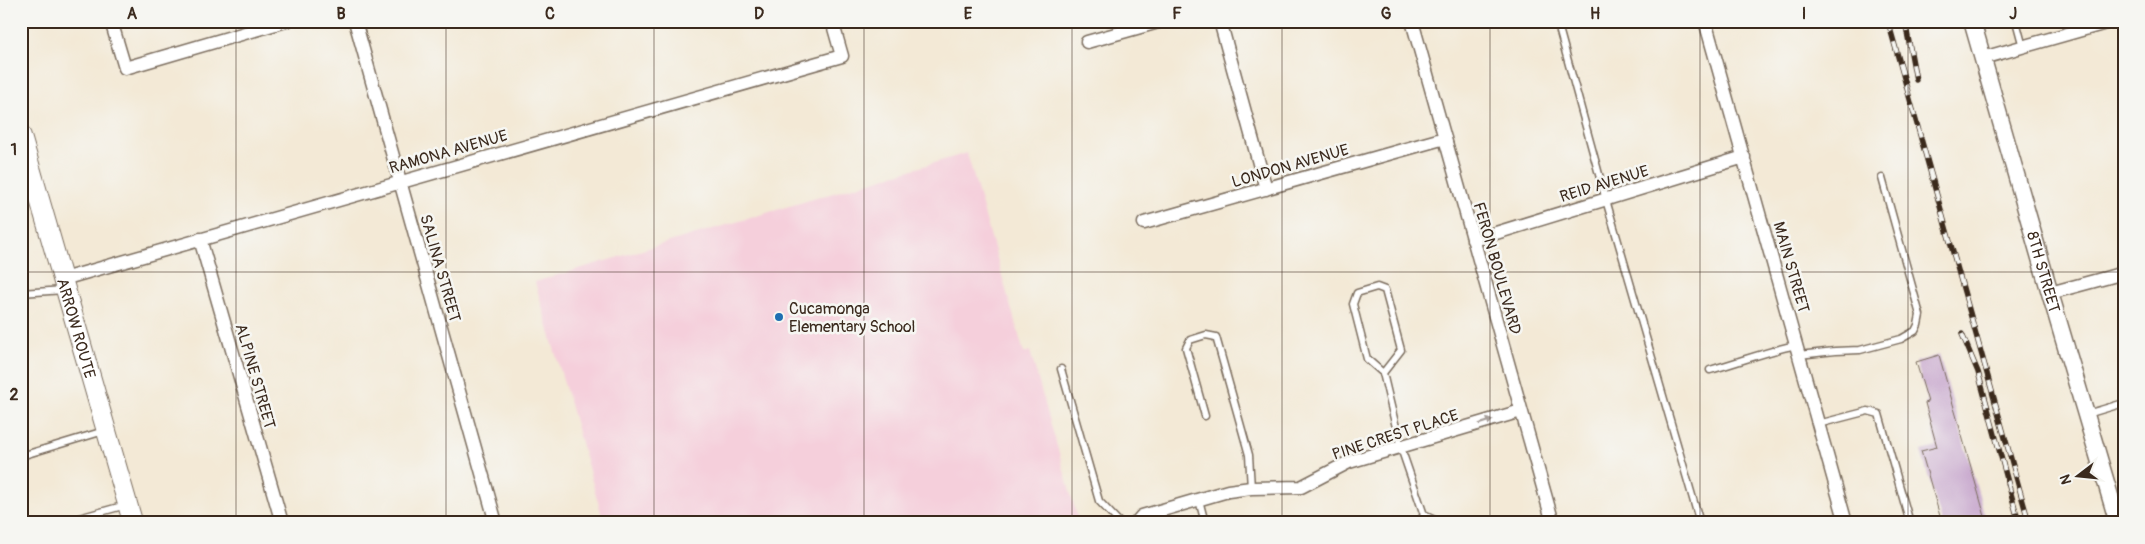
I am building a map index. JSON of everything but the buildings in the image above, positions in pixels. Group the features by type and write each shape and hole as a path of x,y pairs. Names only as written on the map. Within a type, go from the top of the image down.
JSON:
{"main road":[{"name":"ARROW ROUTE","path":"21,135 26,170 64,284 132,523"}],"street":[{"path":"111,21 125,68 286,21"},
{"name":"SALINA STREET","path":"355,21 496,523"},
{"name":"RAMONA AVENUE","path":"64,284 200,239 842,56 832,21"},
{"path":"1087,42 1162,21"},
{"path":"1220,21 1266,189"},
{"name":"FERON BOULEVARD","path":"1412,21 1553,523"},
{"name":"MAIN STREET","path":"1705,21 1846,523"},
{"name":"8TH STREET","path":"1972,21 2118,523"},
{"path":"1984,58 2113,21"},
{"name":"LONDON AVENUE","path":"1144,223 1445,138"},
{"name":"REID AVENUE","path":"1473,240 1744,157"},
{"name":"ALPINE STREET","path":"200,239 282,523"},
{"path":"2050,293 2124,273"},
{"name":"PINE CREST PLACE","path":"1136,523 1142,516 1228,491 1250,488 1301,487 1349,462 1521,411"}],"lane":[{"path":"1557,21 1606,200 1700,523"},
{"path":"2016,21 2024,47"},
{"path":"1710,370 1749,360 1768,351 1860,350 1909,336 1918,324 1920,315 1882,178"},
{"path":"21,293 64,284"},
{"path":"1383,373 1401,350 1384,290 1378,287 1357,293 1353,304 1367,360 1383,373 1401,448 1424,515 1441,523"},
{"path":"1205,416 1186,348 1190,340 1206,335 1216,336 1249,455 1250,488"},
{"path":"1061,369 1099,501 1120,523"},
{"path":"2086,415 2124,403"},
{"path":"1818,424 1868,410 1879,414 1910,523"},
{"path":"21,456 106,430"},
{"path":"1199,500 1205,523"},
{"path":"61,523 127,504"},
{"path":"1418,523 1424,515"}],"shaded area":[{"name":"Cucamonga Elementary School","path":"967,153 1024,353 1030,351 1079,523 604,523 535,282"}],"railway":[{"path":"1888,21 2029,523"},
{"path":"1905,21 1916,80"},
{"path":"1962,334 1978,372 2019,523"}],"place":[{"name":"Cucamonga Elementary School","path":"779,317"}]}
